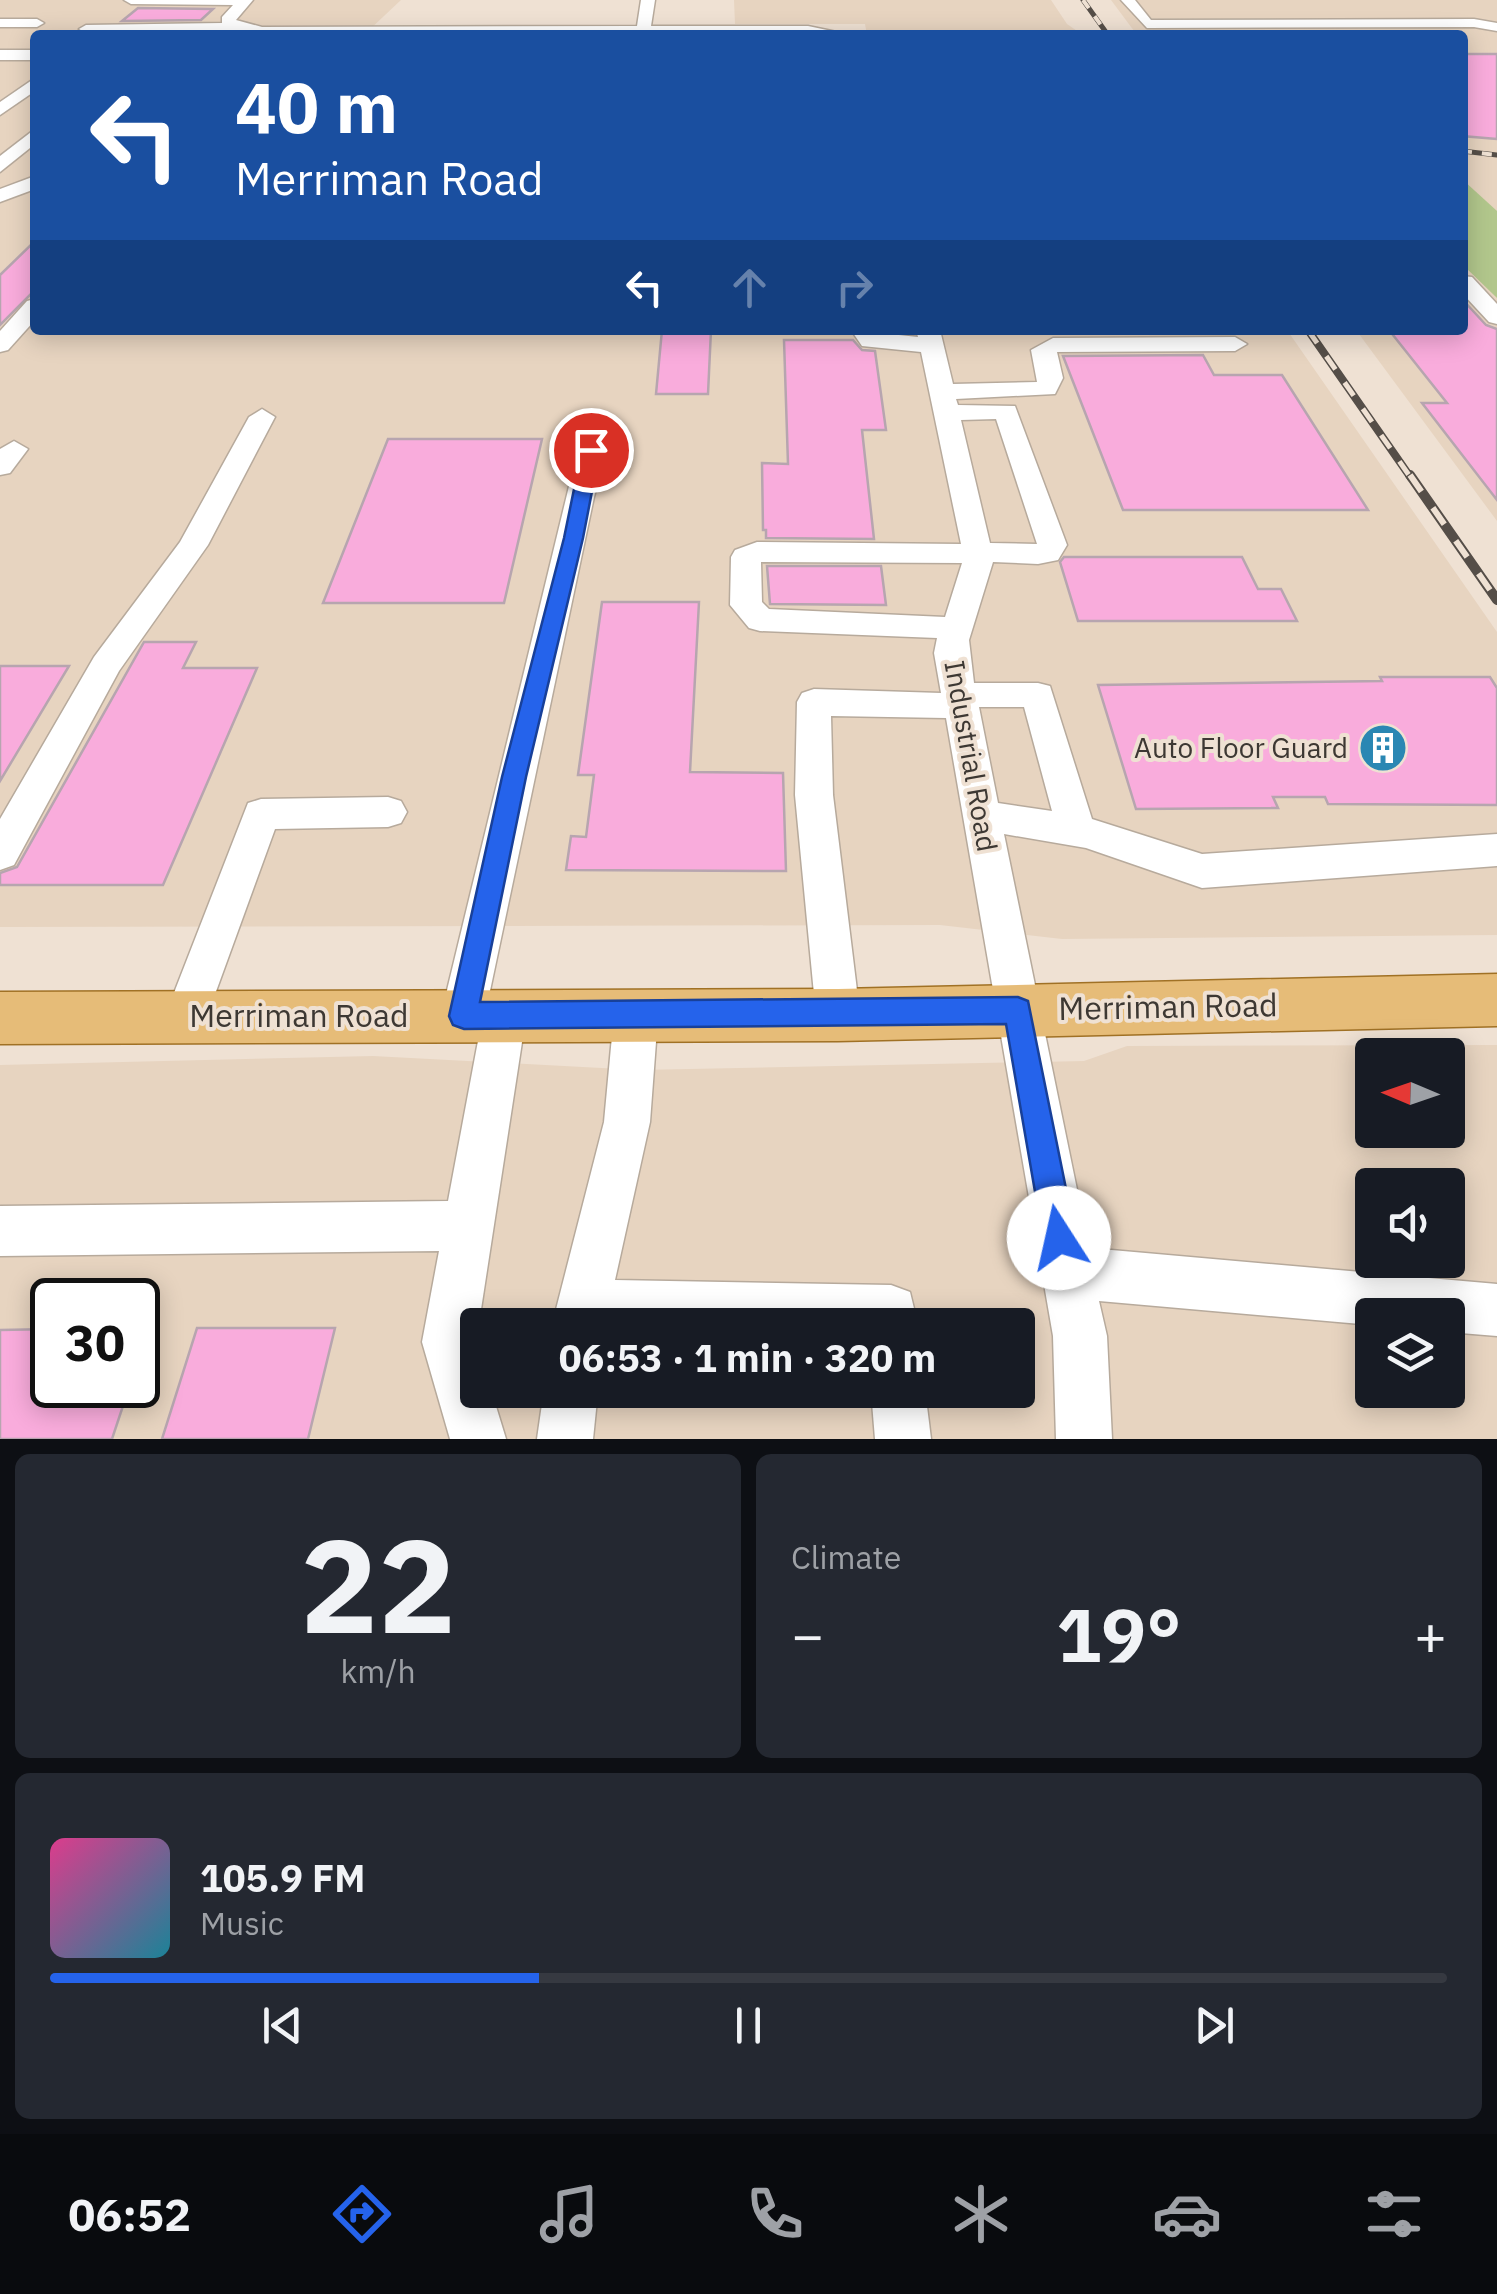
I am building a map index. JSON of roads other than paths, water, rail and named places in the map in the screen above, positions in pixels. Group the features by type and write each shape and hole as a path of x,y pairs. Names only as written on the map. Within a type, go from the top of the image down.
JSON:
{"main road":[{"name":"Merriman Road","path":"0,1018 838,1015 1497,1000"}],"street":[{"path":"132,0 245,1"},
{"path":"643,30 648,0"},
{"path":"1128,0 1147,24 1474,22 1494,26"},
{"path":"236,26 228,17 245,1"},
{"path":"1451,8 1474,22"},
{"path":"1,13 37,22"},
{"path":"217,30 236,26 279,30"},
{"path":"86,29 126,30"},
{"path":"0,56 30,56"},
{"path":"0,91 30,87"},
{"path":"0,110 30,87"},
{"path":"0,166 30,139"},
{"path":"0,196 30,184"},
{"path":"1468,286 1497,317"},
{"path":"0,345 30,312"},
{"path":"866,335 878,343 930,337"},
{"name":"Industrial Road","path":"930,337 977,553 976,576 954,628 951,653 1080,1336 1084,1439"},
{"path":"944,402 1046,389 1051,378 1043,350 1052,345 1235,344"},
{"path":"944,402 1006,411 1052,544 1047,552 757,552 746,557 746,605 760,620 954,628"},
{"path":"0,854 106,664 192,545 262,418"},
{"path":"478,1439 449,1342 470,1226 484,1016 514,777 591,450 607,423"},
{"path":"838,1015 814,795 814,702 895,707 1038,695 1076,831"},
{"path":"187,1016 261,814 388,812"},
{"path":"980,815 1076,831 1202,871 1497,850"},
{"path":"581,1308 627,1122 636,1015"},
{"path":"0,1231 470,1226"},
{"path":"1065,1272 1496,1312"},
{"path":"565,1439 569,1408"},
{"path":"900,1408 903,1439"}],"railway":[{"path":"1083,0 1104,30"},
{"path":"1468,152 1497,155"},
{"path":"1311,335 1411,478"},
{"path":"1410,475 1497,600"}],"place":[{"name":"Auto Floor Guard","path":"1383,748"}]}
